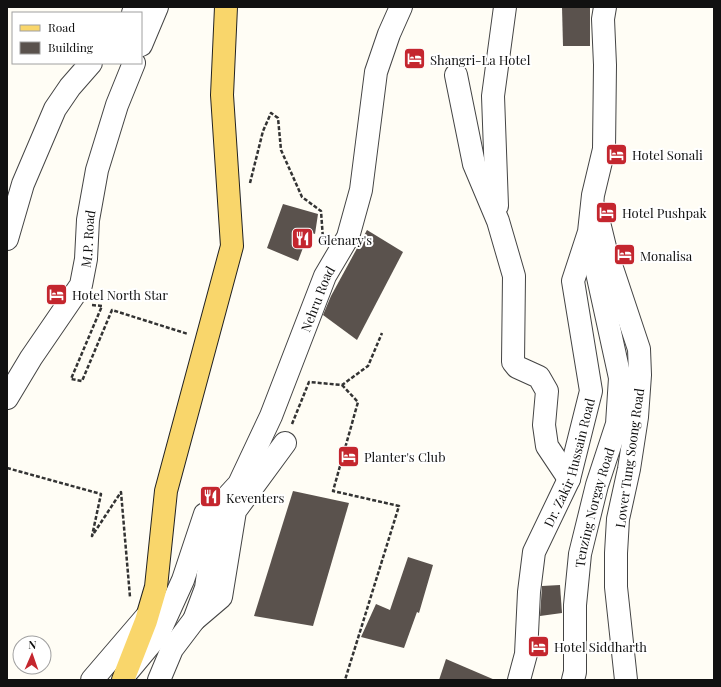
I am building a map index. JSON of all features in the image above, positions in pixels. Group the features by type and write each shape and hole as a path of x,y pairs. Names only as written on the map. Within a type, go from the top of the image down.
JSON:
{"main road":[{"path":"122,679 148,616 156,587 166,491 232,246 222,95 226,7"}],"street":[{"path":"142,43 157,7"},
{"name":"Nehru Road","path":"122,679 158,635 183,580 205,514 217,508 239,484 270,416 325,276 348,237 361,190 376,72 389,34 401,7"},
{"path":"498,221 493,96 505,7"},
{"name":"Dr. Zakir Hussain Road","path":"519,680 526,654 529,592 534,552 569,479 591,391 574,281 589,232 593,195 604,149 605,65 603,19 605,7"},
{"path":"7,239 23,184 55,109 70,87 90,64"},
{"path":"125,85 126,64"},
{"name":"M.P. Road","path":"7,398 31,358 81,285 86,259 88,220 97,170 117,105 134,64"},
{"path":"456,75 474,164 498,221 514,276 513,362 517,367 539,377 547,391 544,425 547,446 569,479"},
{"name":"Lower Tung Soong Road","path":"593,195 605,247 639,349 640,375 637,417 629,469 618,519 616,553 616,587 626,680"},
{"name":"Tenzing Norgay Road","path":"572,680 575,672 575,605 580,554 597,485 616,424 620,378 609,336 589,232"},
{"path":"159,680 172,649 194,620 221,597 235,511 285,443"},
{"path":"194,620 206,588 217,508"},
{"path":"92,680 148,616"}],"path":[{"path":"249,189 263,131 271,113 278,118 281,150 302,197 321,211 325,276"},
{"path":"70,302 102,306 71,379 82,381 112,310 207,340"},
{"path":"285,443 309,382 342,385 368,366 382,333"},
{"path":"342,385 358,402 333,491 398,506 345,680"},
{"path":"7,468 101,494 92,536 121,492 131,602"}],"building":[{"path":"562,7 590,7 590,46 563,46"},
{"path":"283,204 318,214 315,234 309,232 298,261 267,248"},
{"path":"367,230 403,252 357,340 323,315 331,296"},
{"path":"293,491 349,503 313,626 254,616"},
{"path":"408,557 433,565 419,613 417,612 404,648 361,637 376,604 390,610"},
{"path":"560,585 562,613 540,616 542,586"},
{"path":"446,659 495,680 439,680"}],"place":[{"name":"Shangri-La Hotel","path":"415,59"},
{"name":"Hotel Sonali","path":"616,154"},
{"name":"Hotel Pushpak","path":"607,212"},
{"name":"Glenary's","path":"303,239"},
{"name":"Monalisa","path":"625,255"},
{"name":"Hotel North Star","path":"56,294"},
{"name":"Planter's Club","path":"349,456"},
{"name":"Keventers","path":"210,497"},
{"name":"Hotel Siddharth","path":"538,646"}]}
